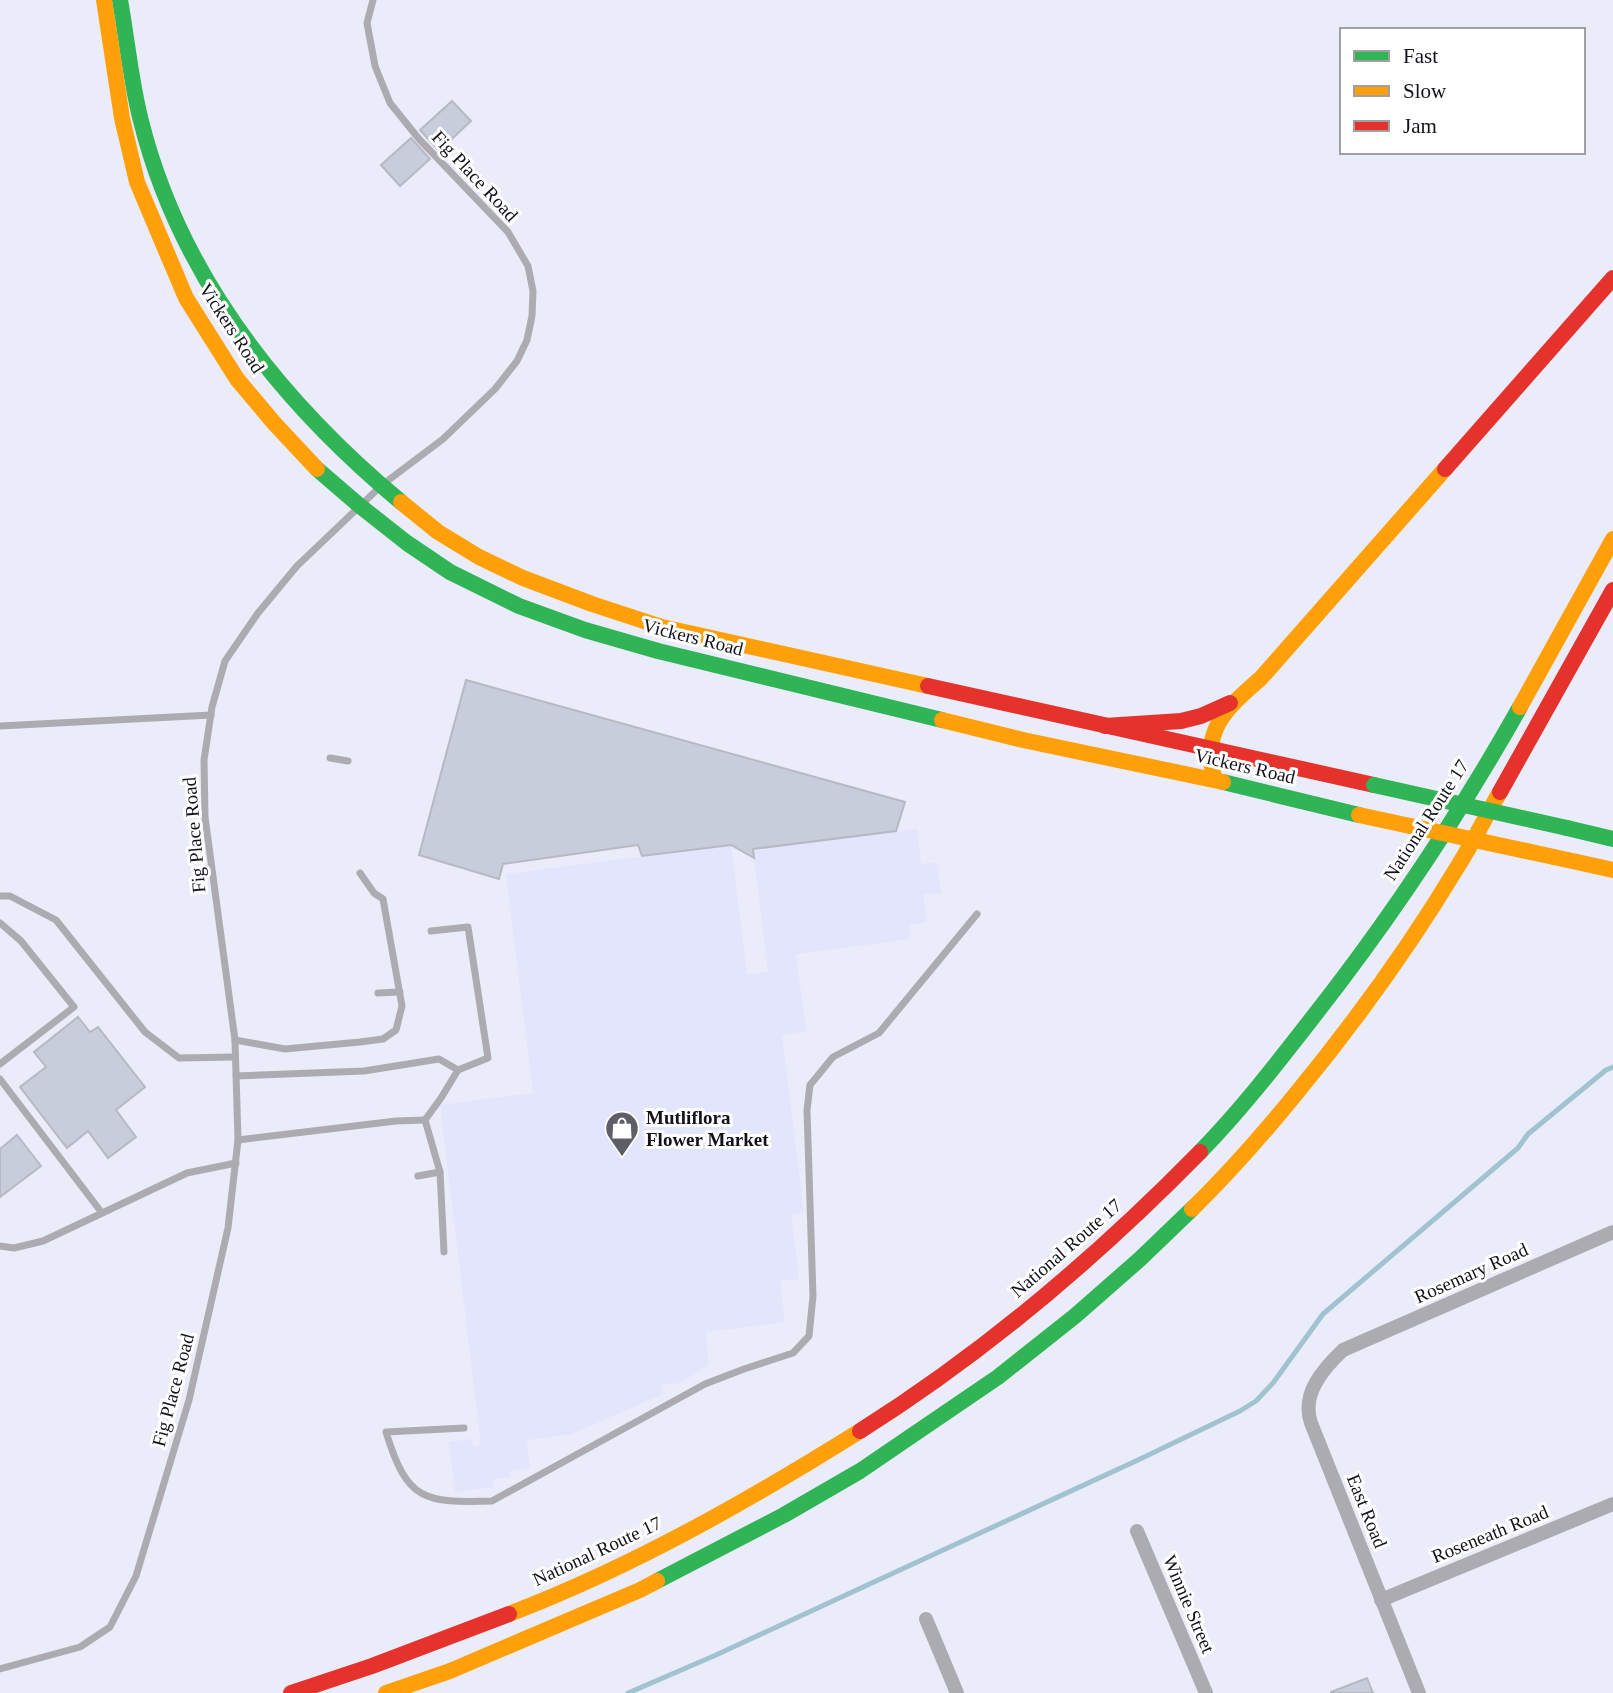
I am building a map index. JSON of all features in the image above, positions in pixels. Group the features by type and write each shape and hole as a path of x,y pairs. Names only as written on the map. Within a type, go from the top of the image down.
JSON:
{"main road":[{"name":"Vickers Road","path":"104,0 122,118 137,182 186,298 237,379 320,472 359,506 450,572 519,606 584,630 697,660 1023,740 1215,780 1613,870"},
{"name":"Vickers Road","path":"120,0 144,133 178,227 202,275 250,347 281,385 349,458 427,524 477,556 520,578 662,627 1613,839"},
{"path":"1215,780 1209,762 1210,748 1213,730 1220,718 1261,678 1613,278"},
{"name":"National Route 17","path":"291,1693 482,1626 579,1585 694,1528 796,1471 904,1401 1014,1322 1080,1266 1153,1199 1218,1133 1254,1093 1352,967 1419,872 1476,783 1613,539"},
{"path":"386,1693 450,1671 640,1590 784,1515 871,1464 998,1377 1075,1316 1140,1259 1219,1183 1273,1122 1333,1049 1400,956 1466,853 1613,590"},
{"path":"1105,726 1181,721 1201,716 1236,700"}],"street":[{"name":"Rosemary Road","path":"1343,1350 1613,1232"},
{"name":"East Road","path":"1343,1350 1323,1373 1309,1396 1308,1414 1419,1693"},
{"name":"Roseneath Road","path":"1381,1600 1613,1504"},
{"name":"Winnie Street","path":"1137,1531 1206,1693"},
{"path":"926,1619 957,1693"}],"lane":[{"name":"Fig Place Road","path":"0,1669 80,1647 110,1627 136,1576 189,1400 228,1228 238,1140 236,1057 205,817 204,760 211,715 225,661 258,613 297,566 382,485 443,439 495,389 517,361 527,340 533,291 528,266 508,232 419,139 390,103 375,66 367,23 373,0"},
{"path":"0,726 211,715"},
{"path":"330,758 348,761"},
{"path":"235,1040 285,1049 383,1039 396,1030 402,1006 383,899 374,893 360,873"},
{"path":"0,896 10,896 56,920 145,1032 179,1058 236,1057"},
{"path":"464,1428 386,1432 393,1456 406,1480 421,1494 452,1502 492,1501 705,1384 793,1353 809,1336 813,1296 807,1110 810,1085 833,1057 879,1033 977,914"},
{"path":"0,923 20,941 74,1007 0,1064"},
{"path":"425,1120 458,1070 488,1058 468,928 431,931"},
{"path":"378,993 400,992"},
{"path":"236,1076 363,1071 439,1059 458,1070"},
{"path":"0,1079 102,1213"},
{"path":"238,1140 425,1120"},
{"path":"425,1120 440,1172 444,1252"},
{"path":"0,1246 14,1248 43,1241 187,1173 236,1163"},
{"path":"418,1176 440,1172"}],"shaded area":[{"name":"Mutliflora Flower Market","path":"917,829 921,864 937,862 941,893 923,895 927,922 909,925 911,939 796,954 806,1031 782,1035 804,1212 791,1214 799,1279 780,1281 785,1322 706,1332 709,1365 680,1383 662,1385 663,1394 572,1434 527,1440 530,1468 510,1471 510,1477 493,1479 493,1487 455,1492 449,1442 472,1439 473,1447 481,1445 440,1105 533,1093 506,874 731,845 747,975 768,971 753,849"}],"building":[{"path":"452,101 471,121 439,151 420,130"},
{"path":"411,138 430,159 400,186 381,165"},
{"path":"466,680 905,802 896,831 753,849 754,858 731,845 642,856 638,845 503,864 499,879 419,855"},
{"path":"78,1017 90,1032 98,1027 145,1087 116,1110 136,1137 108,1158 88,1131 67,1148 20,1087 46,1067 34,1052"},
{"path":"17,1135 41,1166 0,1197 0,1149"},
{"path":"1367,1678 1373,1693 1331,1693 1331,1692"}],"waterway":[{"path":"628,1693 1138,1460 1256,1401 1273,1383 1323,1314 1518,1148 1528,1134 1613,1067"}],"traffic: fast":[{"path":"120,0 141,121 158,178 181,232 209,283 240,332 276,378 315,422 401,502"},
{"path":"317,469 407,543 450,572 519,606 585,630 658,651 942,720"},
{"path":"1200,1152 1270,1071 1367,946 1447,829 1520,707"},
{"path":"1223,782 1359,815"},
{"path":"1374,785 1567,828"},
{"path":"1567,828 1613,839"},
{"path":"657,1581 784,1515 860,1471 998,1377 1075,1316 1192,1209"}],"traffic: slow":[{"path":"104,0 122,118 137,182 186,298 237,379 317,469"},
{"path":"1215,780 1211,747 1219,722 1227,711 1261,678 1445,469"},
{"path":"401,502 438,532 479,557 523,578 592,604 662,627 928,686"},
{"path":"1520,707 1613,539"},
{"path":"942,720 1223,782"},
{"path":"1192,1209 1271,1124 1360,1012 1440,896 1500,792"},
{"path":"1359,815 1554,857"},
{"path":"1554,857 1613,870"},
{"path":"509,1614 645,1554 775,1483 860,1431"},
{"path":"386,1693 450,1671 657,1581"}],"traffic: jam":[{"path":"1445,469 1613,278"},
{"path":"1500,792 1613,590"},
{"path":"928,686 1374,785"},
{"path":"1105,726 1181,721 1201,716 1230,703"},
{"path":"860,1431 951,1369 1038,1301 1121,1228 1200,1152"},
{"path":"291,1693 372,1666 509,1614"}],"place":[{"name":"Mutliflora Flower Market","path":"622,1158"}]}
